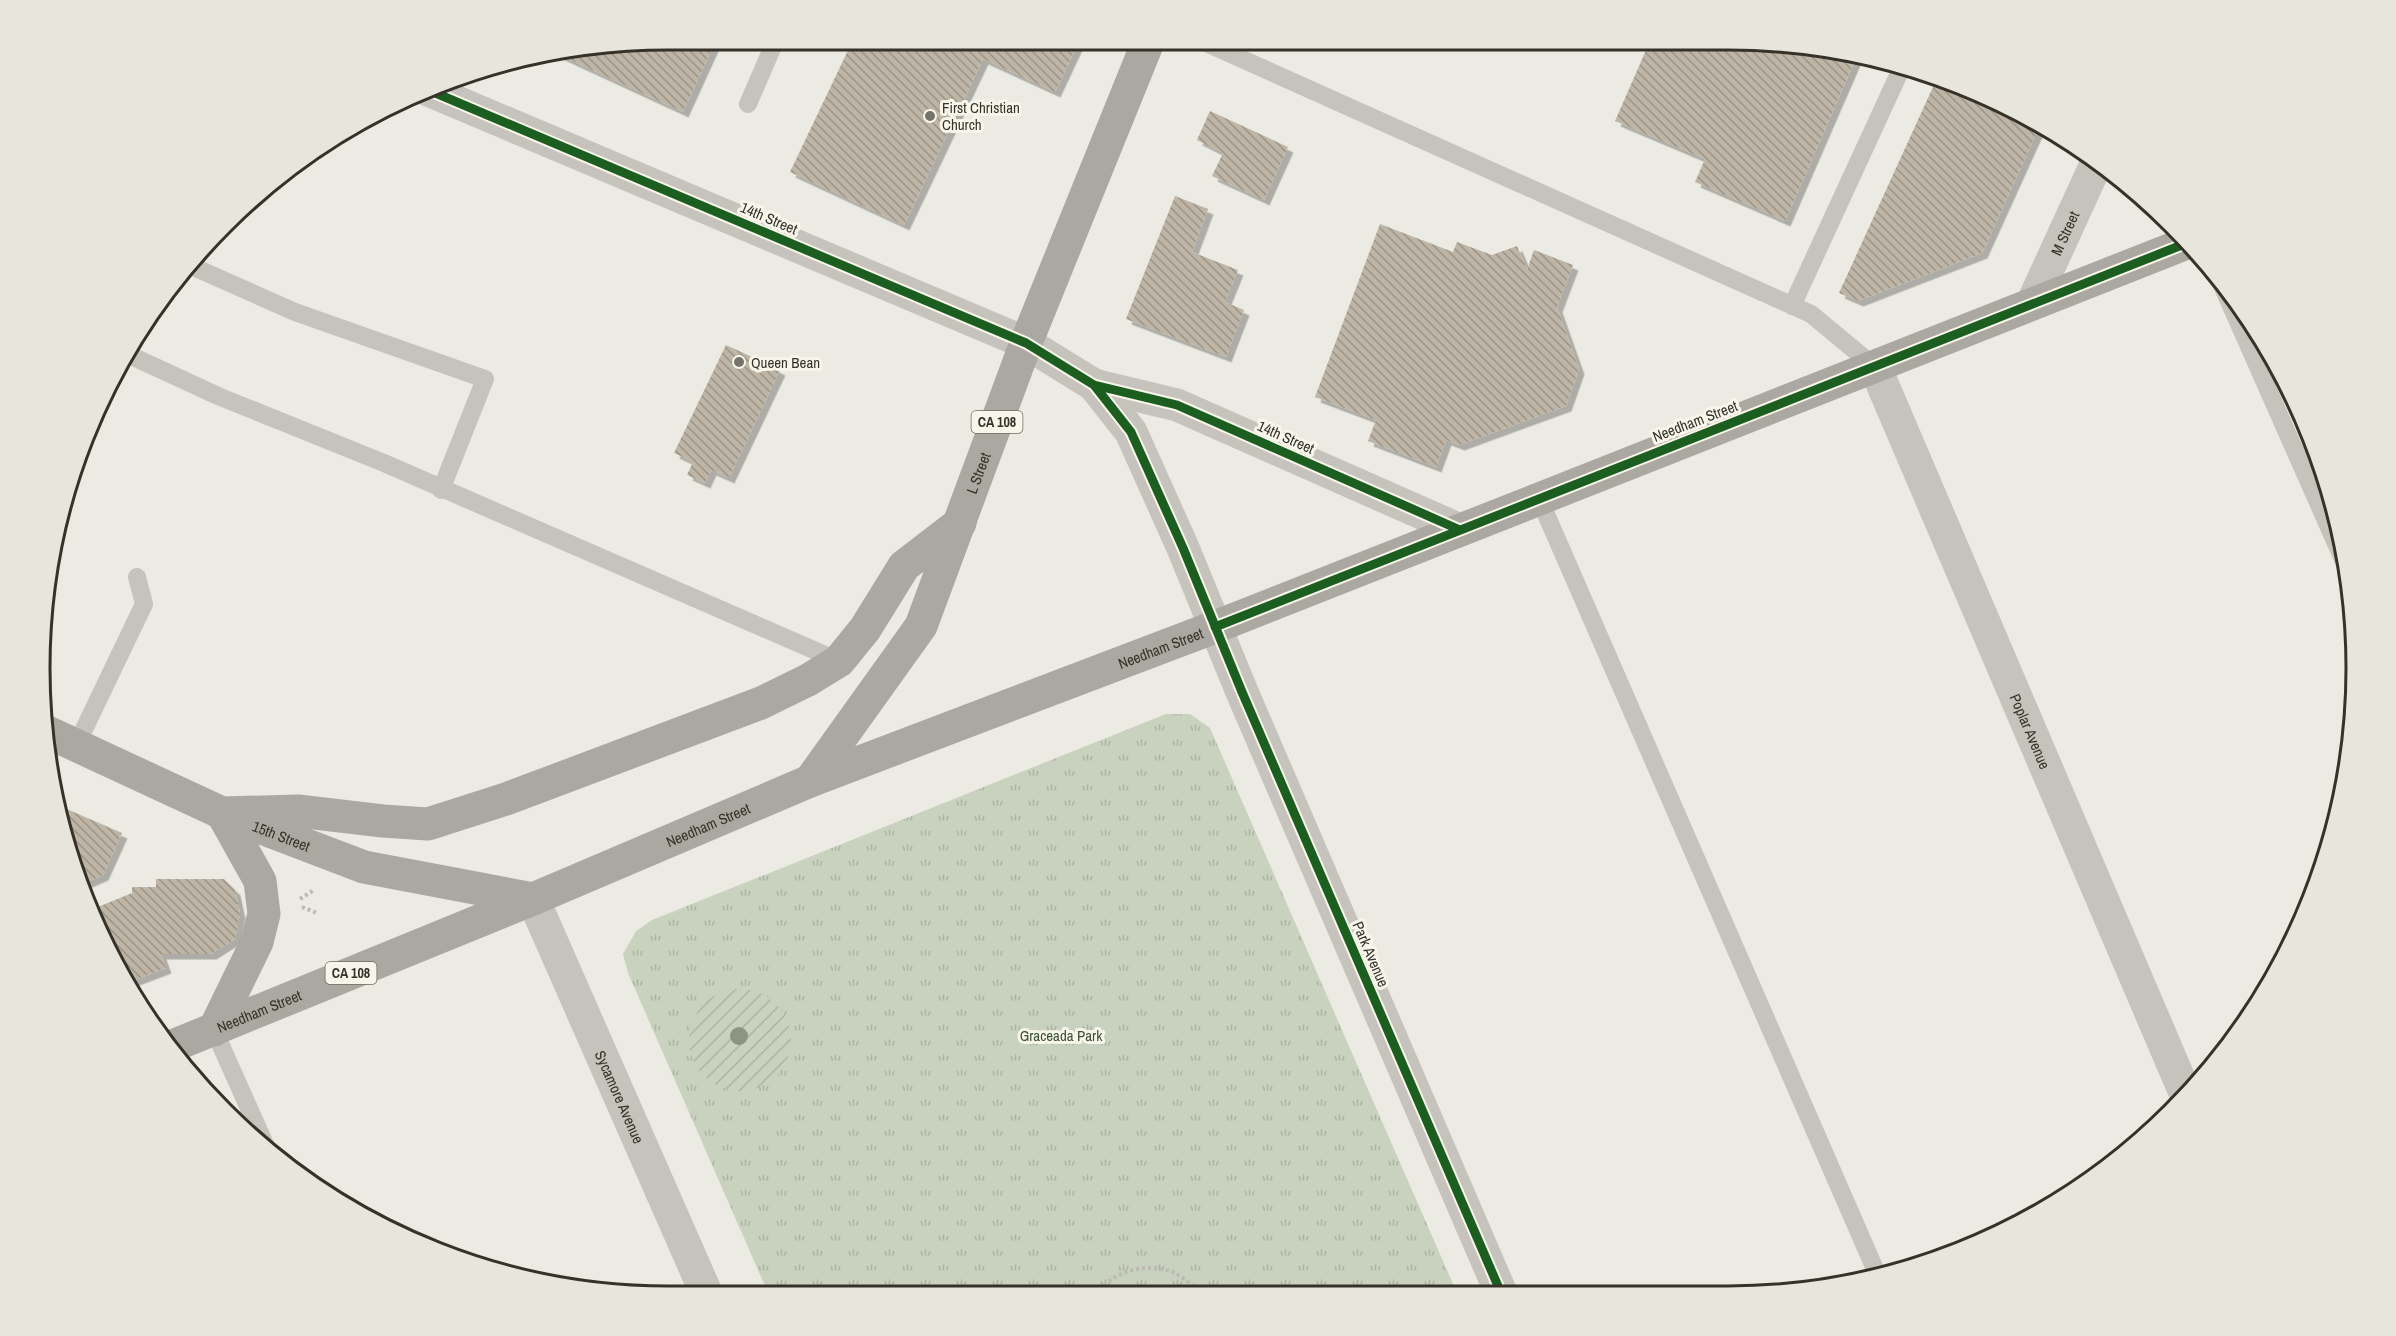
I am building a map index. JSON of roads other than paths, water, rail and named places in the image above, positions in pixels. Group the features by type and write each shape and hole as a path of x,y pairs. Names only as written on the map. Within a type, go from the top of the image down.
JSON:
{"main road":[{"name":"L Street","path":"810,781 921,626 1026,343 1145,50"},
{"name":"Needham Street","path":"177,1044 533,899 810,781 1215,627 2179,246"},
{"path":"214,1030 257,942 264,914 260,882 222,813 298,811 428,824 506,799 761,703 808,680 839,661 865,629 904,566 960,523"},
{"name":"15th Street","path":"54,735 222,813 364,867 533,899"}],"street":[{"name":"14th Street","path":"444,92 1026,343 1094,385 1176,405 1460,530"},
{"name":"M Street","path":"2032,304 2094,169"},
{"name":"Poplar Avenue","path":"1875,367 2183,1087"},
{"name":"14th Street","path":"1094,385 1131,432 1183,548 1215,627"},
{"name":"Park Avenue","path":"1215,627 1498,1286"},
{"name":"Sycamore Avenue","path":"533,899 703,1286"}],"lane":[{"path":"748,104 771,50"},
{"path":"1222,50 1811,314 1875,367"},
{"path":"1792,306 1899,74"},
{"path":"196,268 295,312 485,379 441,490"},
{"path":"2234,313 2331,533"},
{"path":"133,357 218,396 384,463 441,490 839,661"},
{"path":"1539,498 1875,1268"},
{"path":"76,746 144,604 137,577"},
{"path":"214,1030 260,1133"}],"place":[{"name":"First Christian Church","path":"930,116"},
{"name":"Queen Bean","path":"739,362"}],"park label":[{"name":"Graceada Park","path":"1061,1035"}]}
